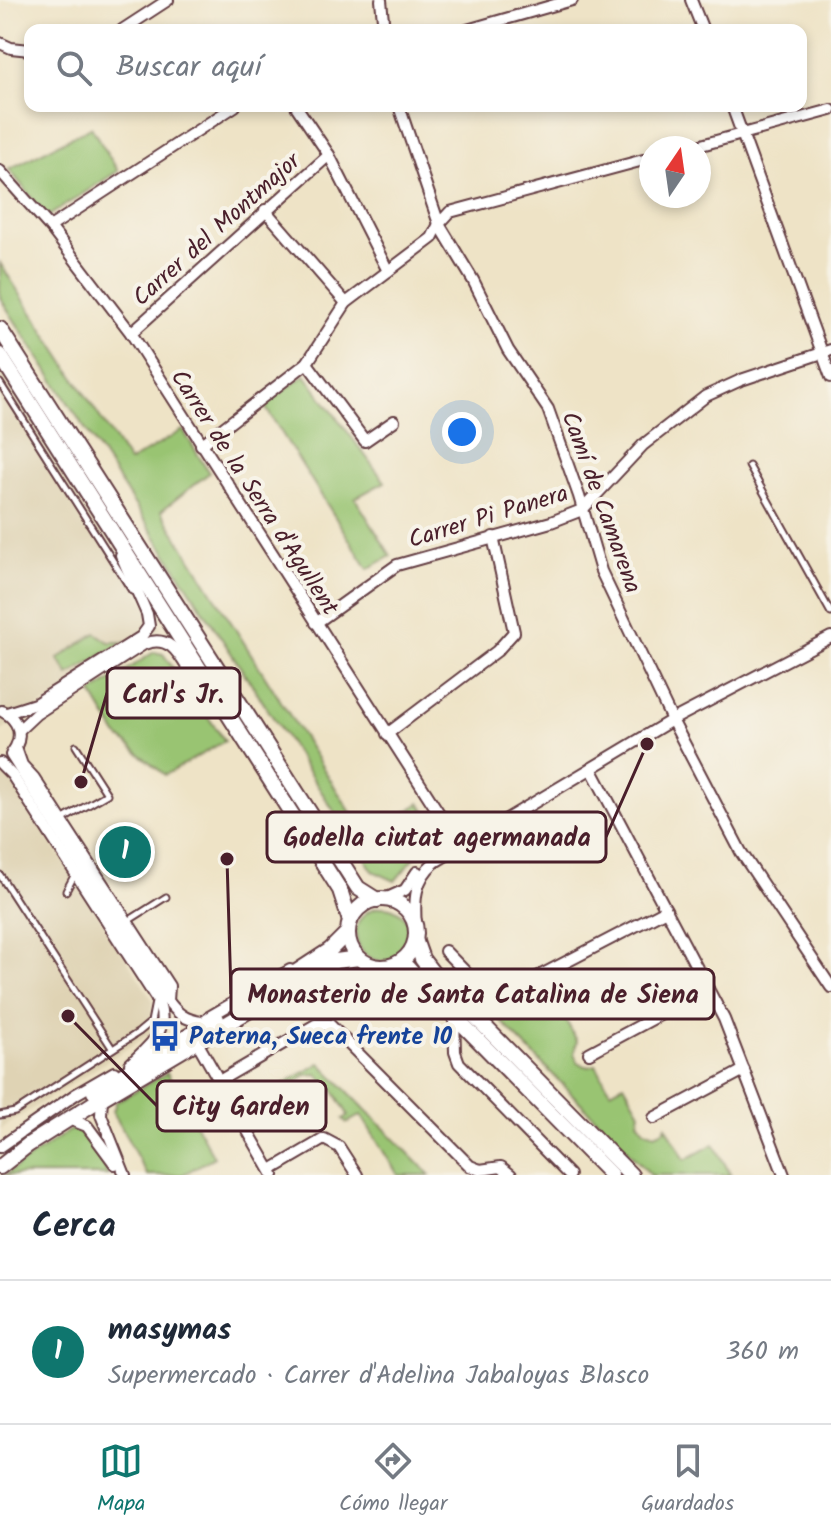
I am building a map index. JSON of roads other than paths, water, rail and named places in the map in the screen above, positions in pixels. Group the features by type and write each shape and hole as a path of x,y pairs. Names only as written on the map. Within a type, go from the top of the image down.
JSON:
{"main road":[{"path":"0,329 358,888 405,908 416,926 416,942 422,959 435,976 631,1175"},
{"path":"0,355 340,890 349,927 349,942 359,958 378,967 397,965 408,968 611,1175"},
{"path":"0,1154 115,1078 330,950 349,927 356,911 381,900"},
{"path":"397,965 406,958 416,942"},
{"path":"0,1167 102,1098 336,961 359,958"}],"street":[{"path":"381,0 383,24"},
{"path":"488,24 572,0"},
{"path":"691,0 701,24"},
{"path":"131,24 165,1"},
{"path":"0,43 24,49"},
{"path":"711,142 831,110"},
{"path":"50,227 226,112"},
{"path":"300,112 329,155 388,271"},
{"name":"Camí de Camarena","path":"401,112 439,224 473,280 508,350 548,409 601,571 672,720 741,852 831,987"},
{"path":"734,112 827,351 831,377"},
{"name":"Carrer del Montmajor","path":"131,333 329,155"},
{"path":"201,445 307,363 346,303 432,238 450,212 639,161"},
{"name":"Carrer de la Serra d'Agullent","path":"0,171 50,227 131,333 460,846"},
{"path":"265,210 346,303"},
{"name":"Carrer Pi Panera","path":"316,623 397,565 582,510 643,445 706,396 741,380 827,351"},
{"path":"307,363 365,441 394,421"},
{"path":"3,712 35,704 141,637 149,626 147,614 109,528"},
{"path":"387,734 497,651 514,632 493,537"},
{"path":"416,926 417,886 429,867 445,855 672,720 831,637"},
{"path":"130,1064 155,1041 163,1014 156,997 12,775 0,762 14,751 19,730 36,714 144,644 155,640 166,642 174,649 198,684 232,720"},
{"path":"3,712 15,720 19,730"},
{"path":"14,751 169,986 168,1001"},
{"path":"14,751 177,1014 202,1022"},
{"path":"592,770 724,1019 784,1175"},
{"path":"381,900 405,890 424,863 445,855"},
{"path":"445,951 489,996 497,998 666,910"},
{"path":"0,1147 76,1094 315,955 320,956"},
{"path":"589,1053 708,989"},
{"path":"454,1015 455,1052 459,1063 569,1175"},
{"path":"219,1081 315,1025 330,1025 470,1166 480,1170 501,1167 511,1175"},
{"path":"197,1042 272,1172 324,1139 339,1147 357,1175"},
{"path":"654,1118 744,1070"},
{"path":"102,1098 101,1115 123,1175"},
{"path":"69,1119 87,1126 123,1175"}],"lane":[{"path":"0,383 147,614"},
{"path":"749,466 831,613"},
{"path":"61,821 107,794 76,746"},
{"path":"76,873 66,891 84,886"},
{"path":"0,875 112,1048"},
{"path":"127,922 166,897"},
{"path":"0,1115 15,1112 151,1022 156,997"}],"place":[{"name":"Godella ciutat agermanada","path":"647,744"},
{"name":"Carl's Jr.","path":"81,782"},
{"name":"masymas","path":"125,852"},
{"name":"Monasterio de Santa Catalina de Siena","path":"227,859"},
{"name":"City Garden","path":"68,1016"},
{"name":"Paterna, Sueca frente 10","path":"165,1036"}]}
